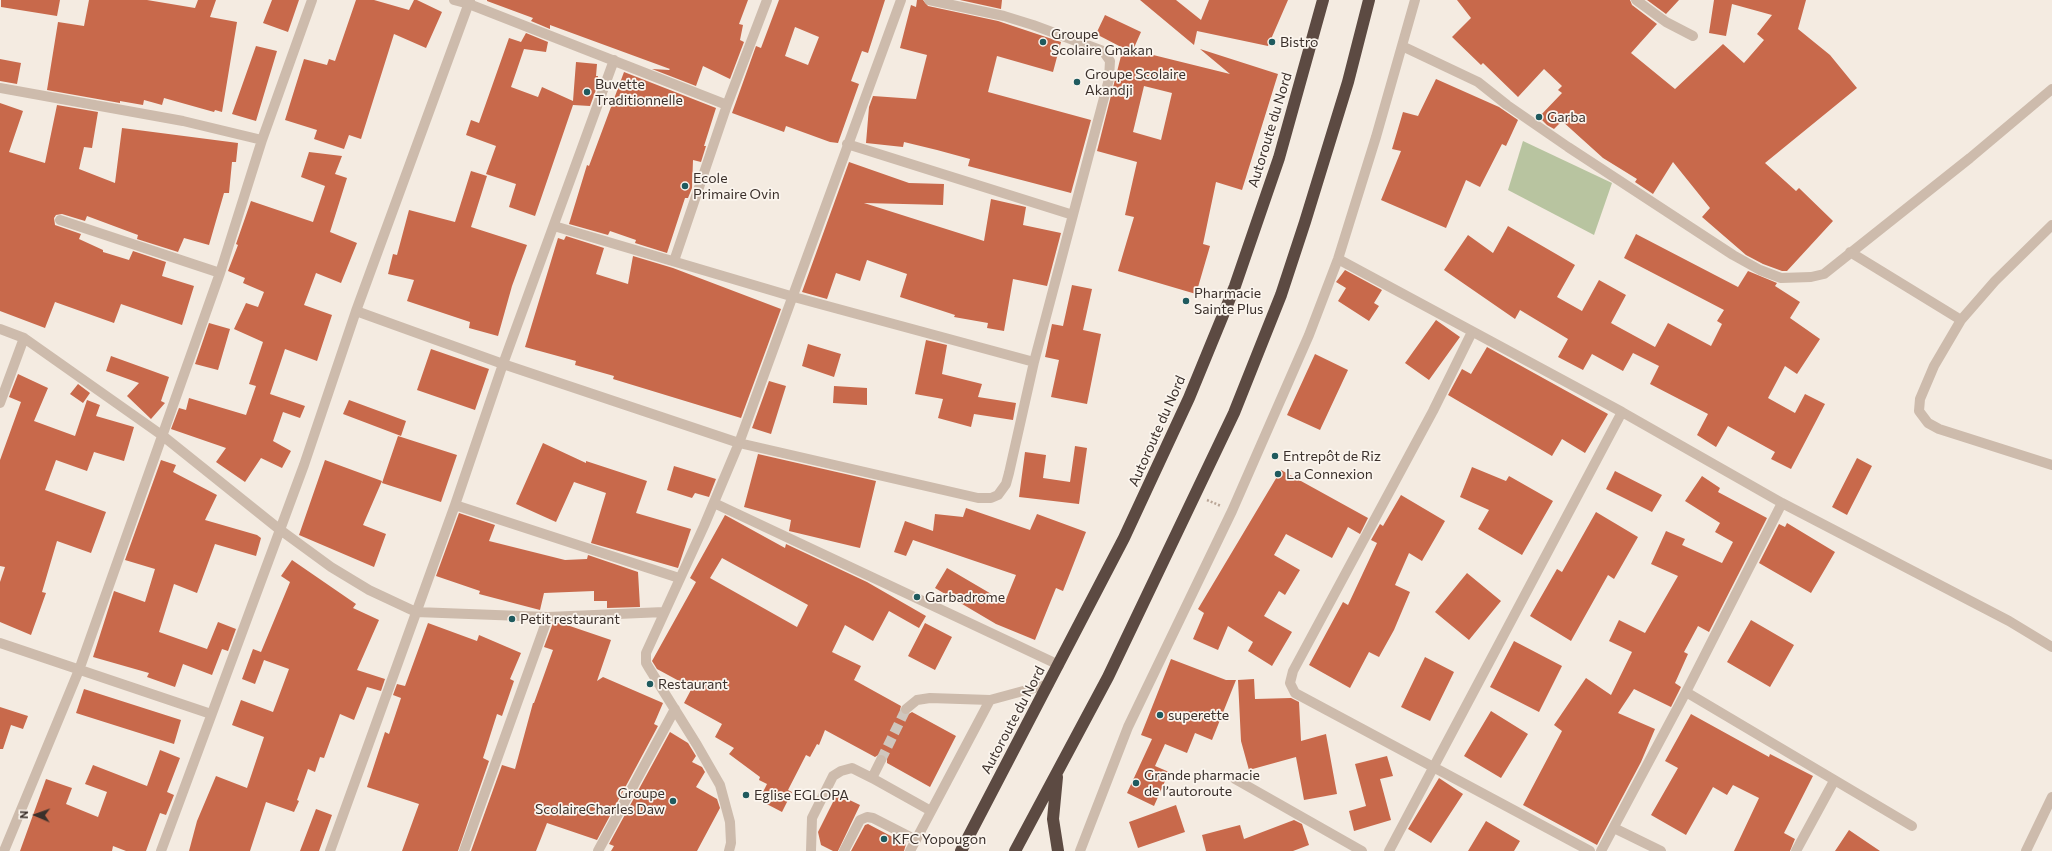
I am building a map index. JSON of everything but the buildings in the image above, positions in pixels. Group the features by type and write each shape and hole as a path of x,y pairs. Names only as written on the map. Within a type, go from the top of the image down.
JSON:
{"highway":[{"name":"Autoroute du Nord","path":"961,851 1124,538 1190,398 1235,286 1279,158 1323,0"},
{"path":"1014,851 1108,677 1234,413 1281,295 1346,90 1368,0"},
{"path":"1058,769 1053,819 1058,851"}],"street":[{"path":"4,851 79,670 220,273 262,140 312,0"},
{"path":"454,0 470,2 727,105"},
{"path":"674,261 727,105 766,0"},
{"path":"729,851 731,843 730,822 720,785 649,668 646,653 740,442 794,297 847,144 901,0"},
{"path":"356,311 503,364 740,442 978,498 991,498 998,495 1006,484 1034,362 1109,79 1110,61 1103,51 1068,37 1004,16 929,0"},
{"path":"1080,851 1092,816 1128,727 1232,511 1310,335 1338,259 1376,137 1415,0"},
{"path":"1636,0 1671,25 1693,36"},
{"path":"161,851 279,529 304,465 356,311 470,2"},
{"path":"1402,46 1478,82 1507,105 1568,147 1760,270 1780,278 1811,277 1824,274 1970,158 2052,89"},
{"path":"330,851 455,505 503,364 614,60"},
{"path":"0,88 183,122 262,140"},
{"path":"847,144 1073,215"},
{"path":"60,220 220,273"},
{"path":"2052,225 1995,281 1961,320 1934,366 1920,399 1919,411 1928,423 1939,429 2052,465"},
{"path":"554,226 794,297 1034,362"},
{"path":"1850,252 1961,320"},
{"path":"1338,259 1622,412 1782,503 2009,621 2052,647"},
{"path":"0,329 24,338 163,436 279,529 331,567 362,586 416,612 548,617 664,612"},
{"path":"1472,332 1433,412 1293,671 1290,683 1295,693 1432,768 1590,851"},
{"path":"0,403 24,338"},
{"path":"1389,851 1622,412"},
{"path":"714,503 1059,665"},
{"path":"1601,851 1686,692 1782,503"},
{"path":"455,505 679,578"},
{"path":"464,851 548,617"},
{"path":"0,643 211,714"},
{"path":"906,709 917,700 930,698 990,700 1049,684"},
{"path":"1686,692 1912,826"},
{"path":"910,851 990,700"},
{"path":"598,851 675,709"},
{"path":"872,778 881,760"},
{"path":"811,851 812,818 833,776 841,770 852,768 931,812"},
{"path":"1235,779 1362,851"},
{"path":"1796,851 1834,781"},
{"path":"2026,851 2052,797"},
{"path":"844,851 860,820 867,817 873,818 916,840"},
{"path":"1614,828 1661,851"}],"path":[{"path":"1196,494 1232,511"}],"green space":[{"path":"1523,141 1612,183 1594,235 1508,190"}],"tunnel":[{"path":"881,760 906,709"}],"place":[{"name":"Groupe Scolaire Gnakan","path":"1043,42"},
{"name":"Bistro","path":"1272,42"},
{"name":"Groupe Scolaire Akandji","path":"1077,82"},
{"name":"Buvette Traditionnelle","path":"587,92"},
{"name":"Garba","path":"1539,117"},
{"name":"Ecole Primaire Ovin","path":"685,186"},
{"name":"Pharmacie Sainte Plus","path":"1186,301"},
{"name":"Entrepôt de Riz","path":"1275,456"},
{"name":"La Connexion","path":"1278,474"},
{"name":"Garbadrome","path":"917,597"},
{"name":"Petit restaurant","path":"512,619"},
{"name":"Restaurant","path":"650,684"},
{"name":"superette","path":"1160,715"},
{"name":"Grande pharmacie de l’autoroute","path":"1136,783"},
{"name":"Eglise EGLOPA","path":"746,795"},
{"name":"Groupe ScolaireCharles Daw","path":"673,801"},
{"name":"KFC Yopougon","path":"884,839"}]}
